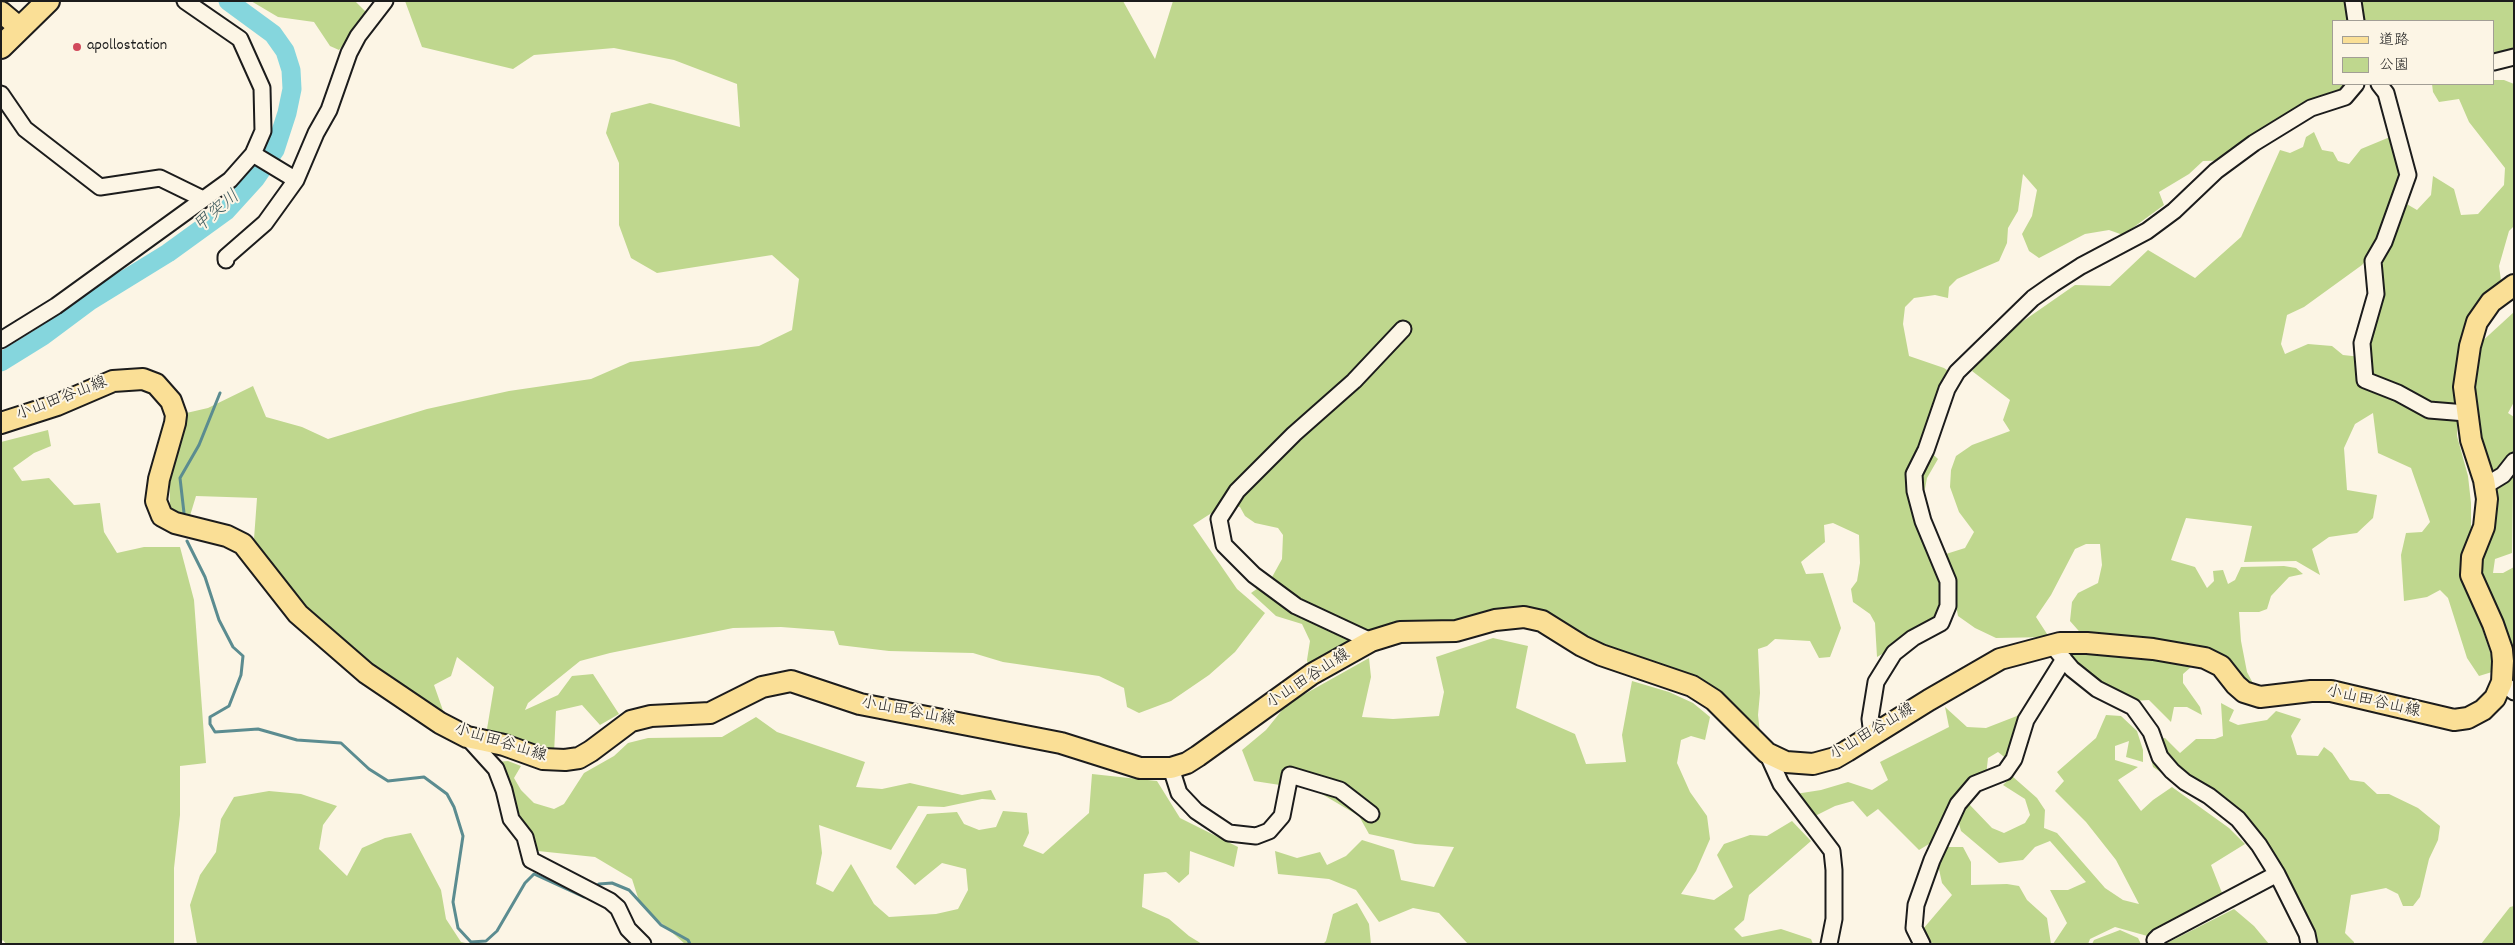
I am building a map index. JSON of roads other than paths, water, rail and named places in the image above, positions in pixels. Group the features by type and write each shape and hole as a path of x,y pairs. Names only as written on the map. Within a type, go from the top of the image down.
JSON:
{"highway":[{"path":"1,47 48,1"}],"main road":[{"path":"1,12 20,28"},
{"name":"小山田谷山線","path":"1,422 57,405 113,381 143,379 156,384 171,401 176,415 176,424 159,479 156,501 162,516 176,523 227,536 243,544 298,614 344,654 402,698 440,723 467,737 504,745 542,759 565,760 579,758 631,721 651,716 710,713 762,687 791,681 860,704 1061,743 1140,768 1171,768 1187,763 1318,670 1371,641 1400,632 1456,631 1495,620 1515,617 1533,618 1602,655 1692,686 1714,700 1767,753 1786,762 1813,764 1835,758 2000,659 2051,644 2088,643 2153,649 2205,658 2221,666 2236,685 2253,696 2331,691 2445,720 2468,718 2483,710 2508,687 2502,650 2493,624 2474,583 2471,566 2486,516 2485,486 2470,440 2464,387 2466,369 2478,322 2491,302 2514,285"}],"street":[{"path":"1,340 56,306 230,180 253,154 262,132 262,88 240,39 185,1"},
{"path":"226,260 226,257 265,223 296,180 316,133 329,110 349,53 358,36 385,1"},
{"path":"2353,1 2356,20"},
{"path":"2495,62 2514,57"},
{"path":"1872,735 1870,719 1876,682 1894,653 1913,638 1941,623 1948,606 1948,581 1923,521 1915,491 1914,474 1926,450 1947,389 1957,372 2033,298 2080,266 2147,231 2174,211 2216,171 2254,143 2311,108 2345,97 2355,85"},
{"path":"2380,85 2386,93 2408,175 2384,242 2372,261 2376,294 2362,343 2365,380 2398,393 2429,410 2466,413"},
{"path":"1,94 25,129 100,187 160,178 203,199"},
{"path":"253,154 296,180"},
{"path":"1371,641 1296,606 1254,575 1224,545 1219,519 1237,491 1294,434 1354,380 1403,329"},
{"path":"2485,486 2503,475 2514,461"},
{"path":"2051,644 2072,669 2097,689 2133,706 2151,732 2160,758 2185,782 2209,796 2238,819 2259,845 2278,874 2307,934 2309,944"},
{"path":"1922,944 1914,928 1916,905 1932,860 1958,804 1976,784 2005,772 2014,758 2026,720 2064,659"},
{"path":"467,737 496,769 510,819 525,837 531,860 589,890 618,908 628,930 640,943"},
{"path":"1767,753 1781,784 1832,851 1834,918 1829,944"},
{"path":"1171,768 1179,793 1184,799 1196,811 1229,833 1256,836 1270,831 1282,816 1290,775 1340,790 1371,814"},
{"path":"2157,944 2155,940 2158,936 2278,874"}],"waterway":[{"name":"甲突川","path":"1,362 43,336 90,301 168,253 226,211 256,178 275,150 287,113 292,89 291,70 285,51 273,34 228,1"},
{"path":"184,513 180,478 199,445 220,393"},
{"path":"187,541 205,577 219,620 233,647 243,656 241,675 229,706 210,717 210,724 215,732 258,729 297,740 341,743 369,769 388,781 424,777 447,794 454,807 463,836 453,902 458,928 471,942 486,941 497,931 525,883 534,874 584,897 587,894"},
{"path":"595,887 599,884 612,883 629,890 661,925 688,940 690,944"}],"place":[{"name":"apollostation","path":"77,47"}]}
